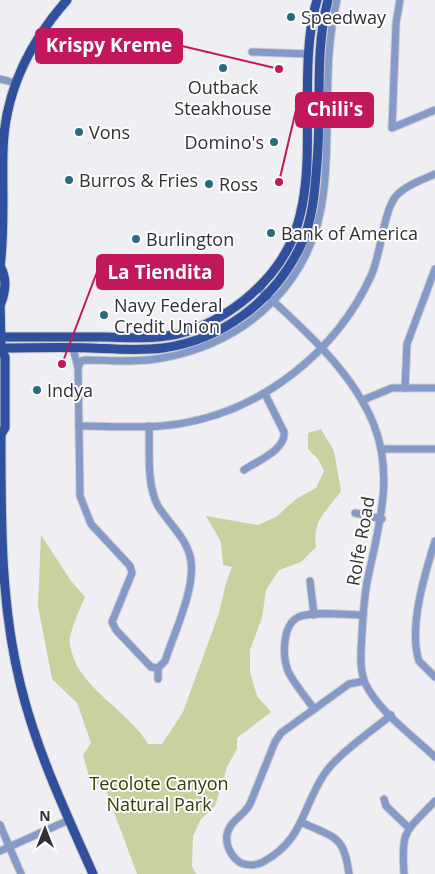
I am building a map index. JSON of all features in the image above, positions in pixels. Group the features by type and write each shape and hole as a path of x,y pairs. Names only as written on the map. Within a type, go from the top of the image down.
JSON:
{"main road":[{"path":"67,0 35,41 15,83 8,111 3,150 0,266 5,274 5,290 0,301 0,349 5,357 5,428 1,433 1,534 4,609 21,686 35,735 69,820 94,874"},
{"path":"1,337 143,338 177,334 194,329 223,315 258,288 274,270 291,242 301,212 307,164 309,54 311,30 317,0"},
{"path":"0,349 144,349 189,342 229,325 266,295 282,277 301,246 311,214 318,157 322,31 328,0"},
{"path":"309,54 320,70"}],"street":[{"path":"78,367 81,361 86,360 160,358 211,344 246,325 274,302 299,267 310,247 321,212 326,166 328,56 337,0"},
{"path":"400,0 396,23 392,128 435,110"},
{"path":"252,52 309,54"},
{"path":"0,79 15,83"},
{"path":"79,426 176,424 219,414 266,394 293,374 320,349 355,306 372,274 388,214 396,196 405,188 435,174"},
{"path":"405,388 407,344 435,269"},
{"name":"Rolfe Road","path":"258,288 342,370 363,400 375,426 381,449 384,479 382,519 368,580 363,615 361,660 364,681 374,698 435,757"},
{"path":"73,349 78,367 78,475 83,506 91,524 130,566 132,573 112,622 116,630 151,667 158,668"},
{"path":"363,400 385,389 435,388"},
{"path":"244,470 280,446 285,438 266,394"},
{"path":"149,426 151,480 157,504 186,544 191,561 191,583 166,661 158,668 158,679"},
{"path":"381,449 435,449"},
{"path":"355,513 382,519"},
{"path":"435,540 421,590 417,628 417,654 419,661 435,677"},
{"path":"310,582 314,614"},
{"path":"314,709 286,665 286,634 289,625 300,616 314,614 363,615"},
{"path":"364,681 349,684 280,733 250,804 245,813 230,826 227,835 230,854 240,863 250,865 261,863 284,847 296,835 323,776 333,765 391,715"},
{"path":"384,799 386,806 409,828"},
{"path":"404,874 402,844 405,832 435,801"},
{"path":"0,851 69,820"},
{"path":"301,822 340,844 346,853 349,874"},
{"path":"0,825 21,874"}],"green space":[{"name":"Tecolote Canyon Natural Park","path":"321,429 334,451 341,491 318,523 315,537 316,547 301,562 279,570 266,590 262,618 250,650 250,672 257,696 271,712 237,738 237,749 227,767 215,806 201,819 193,836 192,866 196,874 137,874 107,793 89,776 83,755 91,743 77,703 52,679 38,606 41,535 71,581 85,597 75,620 70,640 74,659 81,673 139,731 148,744 162,744 183,712 219,613 232,567 223,565 221,542 206,516 258,525 276,517 296,499 316,488 324,471 318,459 308,449 308,433"}],"place":[{"name":"Speedway","path":"291,17"},
{"name":"Outback Steakhouse","path":"223,68"},
{"name":"Krispy Kreme","path":"279,69"},
{"name":"Vons","path":"79,132"},
{"name":"Domino's","path":"274,142"},
{"name":"Burros & Fries","path":"69,180"},
{"name":"Chili's","path":"279,182"},
{"name":"Ross","path":"209,184"},
{"name":"Bank of America","path":"271,233"},
{"name":"Burlington","path":"136,239"},
{"name":"Navy Federal Credit Union","path":"104,315"},
{"name":"La Tiendita","path":"62,364"},
{"name":"Indya","path":"37,390"}]}
